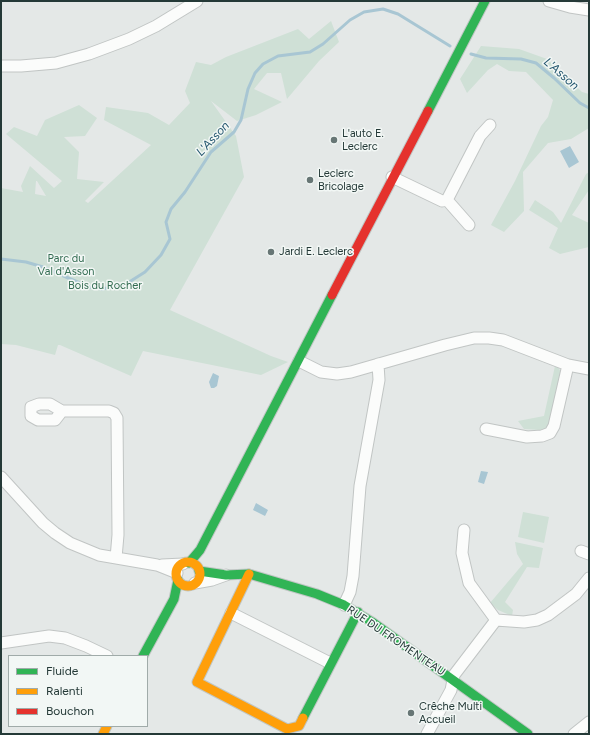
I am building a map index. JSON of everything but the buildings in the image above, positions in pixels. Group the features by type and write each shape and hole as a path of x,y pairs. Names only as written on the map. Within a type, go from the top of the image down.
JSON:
{"main road":[{"path":"144,655 174,599 182,570 200,550 299,361 392,177 430,110 484,3"},
{"path":"174,599 192,585 200,576 200,550"},
{"path":"182,570 199,570"},
{"path":"182,570 182,584 192,585"},
{"name":"RUE DU FROMENTEAU","path":"199,570 226,575 249,574 310,592 344,605 358,612 528,734"},
{"path":"249,574 197,682 282,727 292,729 298,726 358,612"}],"street":[{"path":"1,66 56,63 89,54 129,39 156,26 197,1"},
{"path":"550,1 570,7 589,10"},
{"path":"447,200 480,136 490,125"},
{"path":"392,177 442,200 447,200 470,225"},
{"path":"299,361 322,372 337,374 351,372 462,340 489,338 503,340 568,365 589,369"},
{"path":"344,605 350,592 353,576 360,486 379,380 380,364"},
{"path":"486,429 526,437 542,436 550,433 554,426 568,365"},
{"path":"62,411 110,411 114,413 117,418 118,535 116,558"},
{"path":"1,477 55,533 85,550 116,558 182,570"},
{"path":"464,530 462,553 469,583 496,620 524,622 537,620 548,615 576,594 589,578"},
{"name":"RUE DU FROMENTEAU","path":"192,585 226,575"},
{"path":"231,613 330,663"},
{"path":"427,734 451,690 454,675 496,620"},
{"path":"1,643 44,637 65,638 105,655"},
{"path":"574,734 589,722"}],"green space":[{"name":"Bois du Rocher","path":"331,21 339,42 319,61 287,99 281,73 267,73 254,89 282,102 256,115 237,121 211,101 236,136 244,177 170,310 271,356 288,362 261,375 143,351 131,376 60,345 58,345 55,355 16,345 1,344 1,188 23,192 21,186 30,166 54,188 62,181 6,134 14,127 37,136 45,120 79,105 97,118 85,136 64,137 79,152 77,179 104,182 85,201 88,203 151,145 104,120 106,107 148,113 169,125 190,103 185,91 196,62 211,65 226,57 298,29 309,39","holes":["37,181 46,196 35,194"]},
{"path":"481,46 519,49 547,59 582,92 589,94 589,128 571,139 548,143 523,172 524,211 504,232 491,225 515,181 541,126 548,117 553,100 526,72 509,71 497,64 488,70 467,93 460,79"},
{"path":"589,172 589,190 572,215 589,223 589,247 560,254 549,248 558,228 529,210 535,200 553,212 561,223 586,174"},
{"path":"555,366 558,367 561,372 548,428 540,430 524,429 518,421 544,416"},
{"path":"523,512 549,517 544,543 518,537"},
{"path":"515,542 543,548 539,568 527,567 505,602 513,610 512,616 498,610 490,603 523,564 517,554"}],"water":[{"path":"570,146 579,162 569,168 560,151"},
{"path":"213,373 219,376 217,386 211,388 209,382"},
{"path":"481,471 488,472 484,484 478,482"},
{"path":"256,503 268,510 265,516 253,510"}],"waterway":[{"name":"L'Asson","path":"1,259 26,262 43,267 89,287 102,289 126,284 145,272 161,255 170,239 166,222 171,209 185,192 211,152 234,132 241,120 248,89 255,73 263,64 278,56 310,52 323,44 350,20 364,12 383,9 398,14 450,46"},
{"name":"L'Asson","path":"471,54 486,58 521,59 536,63 580,103 589,108"}],"traffic: fast":[{"path":"428,111 485,1"},
{"path":"189,563 200,550 332,295"},
{"path":"199,571 226,575 249,574 317,594 344,605 372,622 528,734"},
{"path":"144,655 174,599 178,580"},
{"path":"303,718 358,612"}],"traffic: slow":[{"path":"188,562 196,566 200,574 196,582 188,586 180,582 176,574 180,566 188,562"},
{"path":"249,574 197,682 287,729 299,726 303,718"},
{"path":"103,734 106,727"}],"traffic: jam":[{"path":"332,295 428,111"}],"place":[{"name":"L'auto E. Leclerc","path":"334,140"},
{"name":"Leclerc Bricolage","path":"310,180"},
{"name":"Jardi E. Leclerc","path":"271,252"},
{"name":"Crêche Multi Accueil","path":"411,713"}],"park label":[{"name":"Parc du Val d'Asson","path":"66,265"}]}
